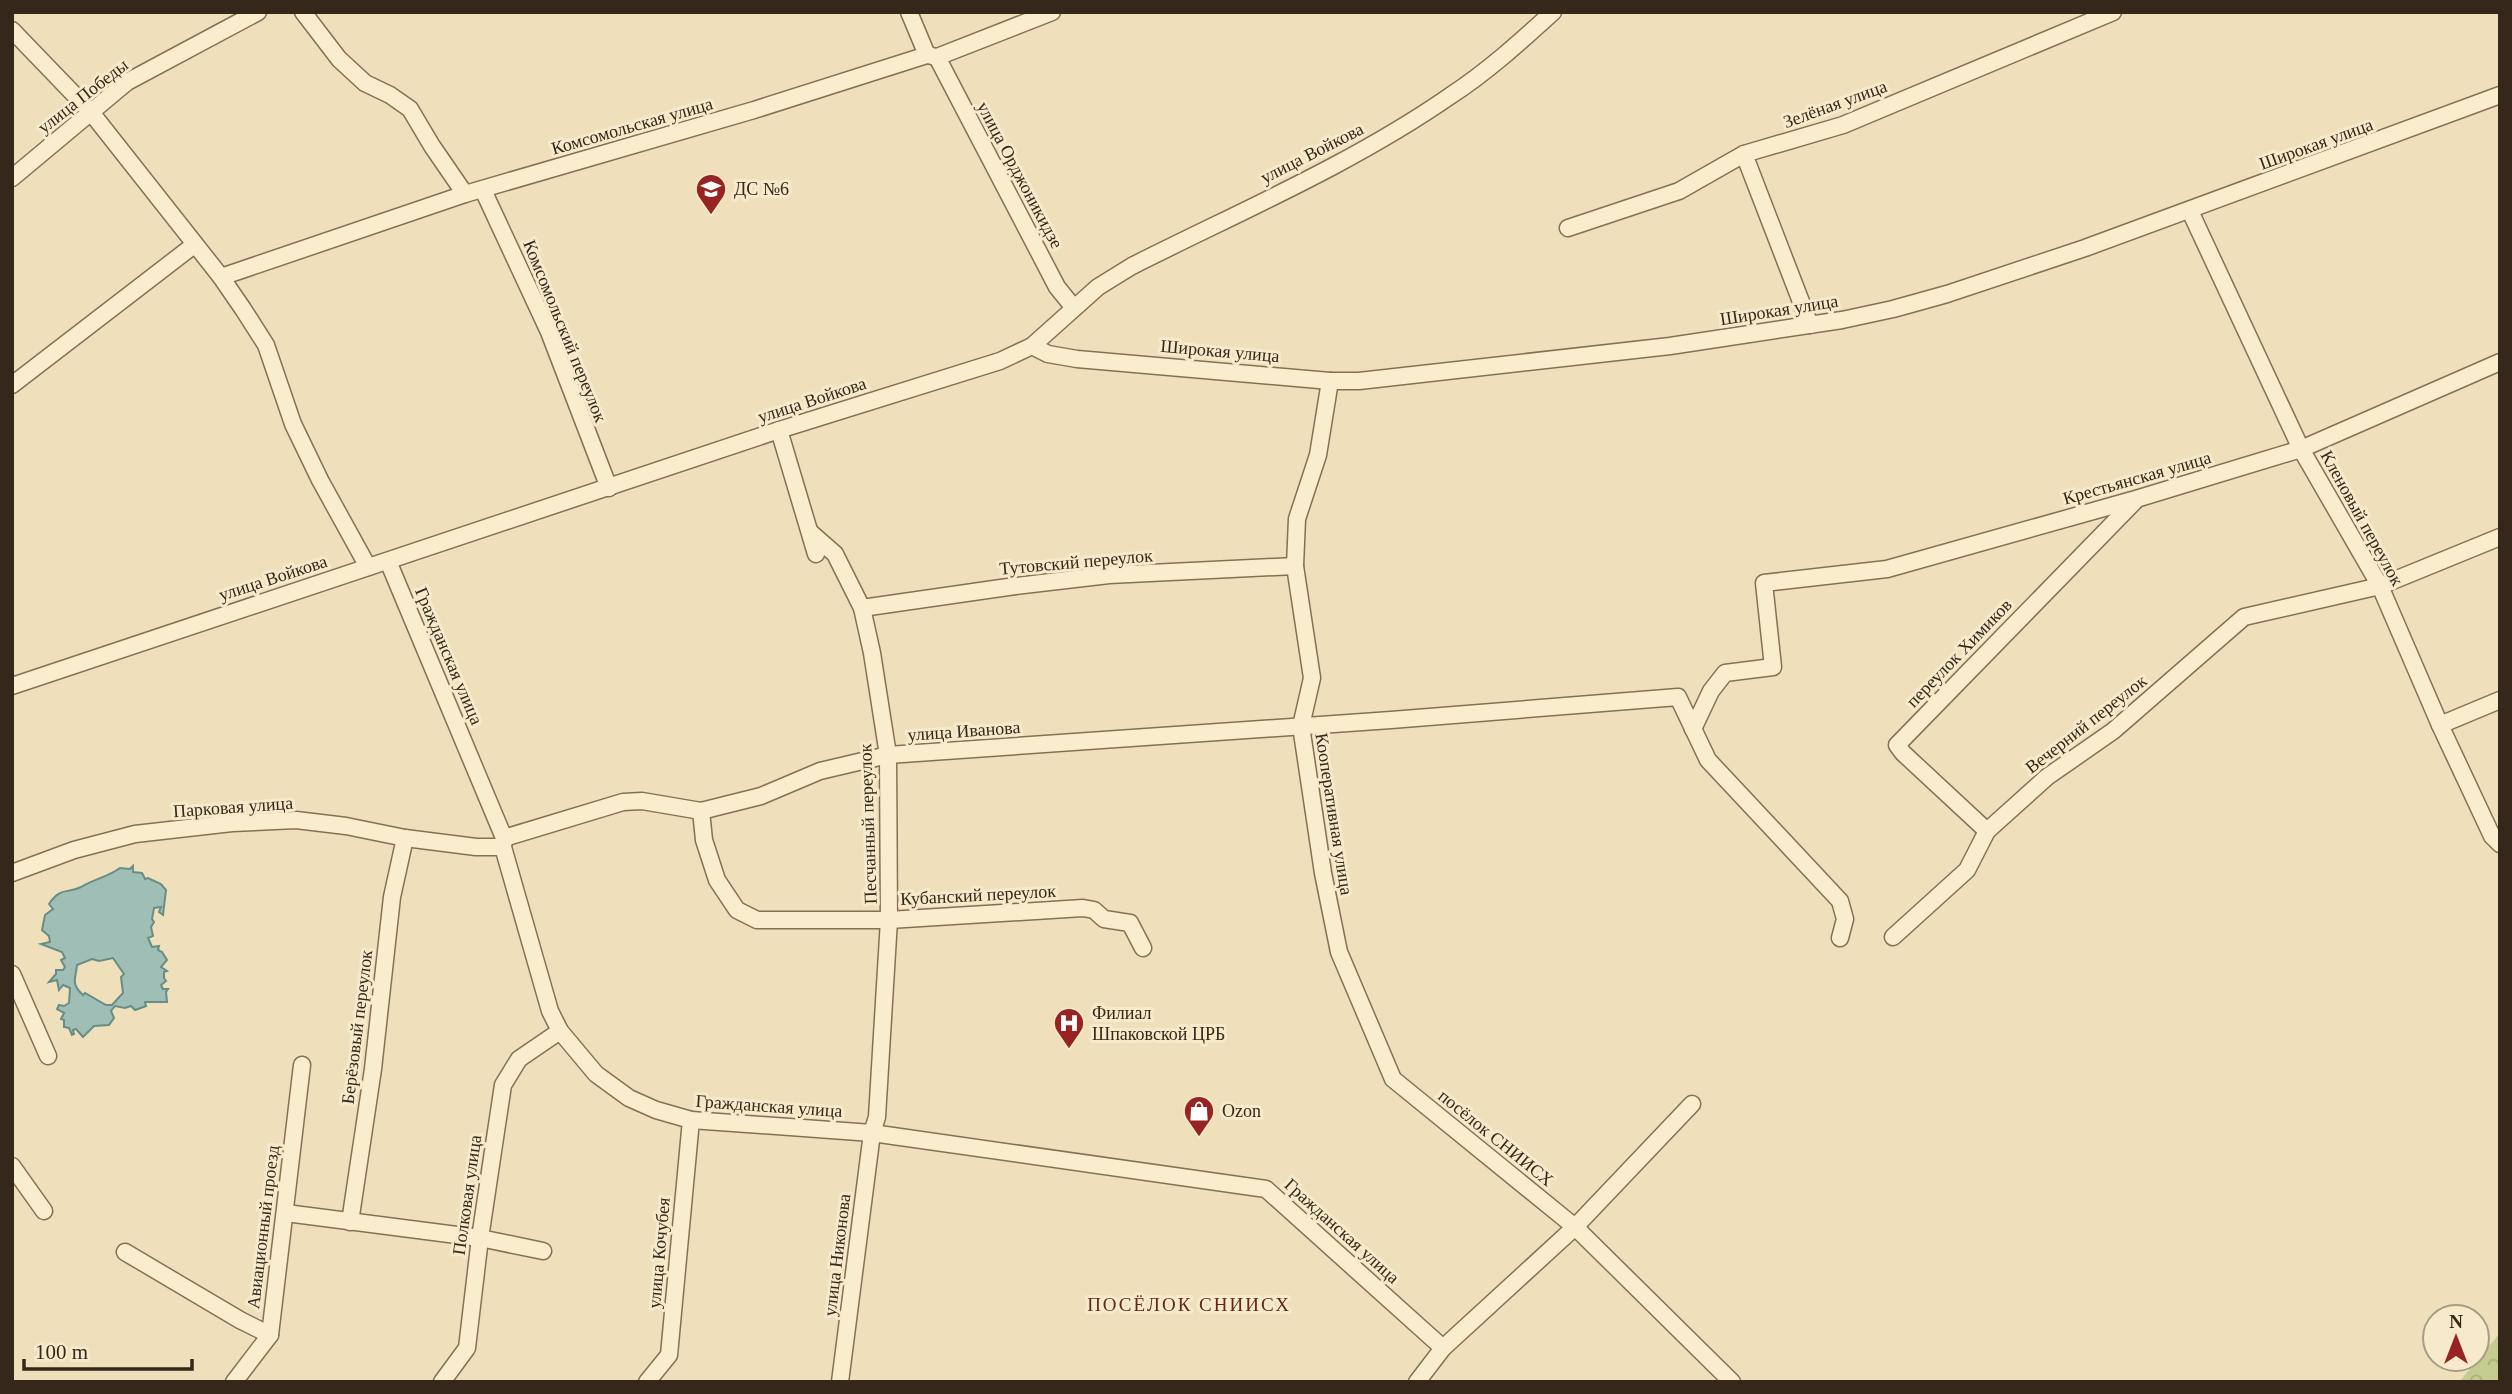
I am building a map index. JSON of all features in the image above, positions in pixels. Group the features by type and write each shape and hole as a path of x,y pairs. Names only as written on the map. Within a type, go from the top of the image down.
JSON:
{"street":[{"name":"улица Победы","path":"12,178 127,82 258,12"},
{"path":"303,12 339,60 365,83 390,94 410,108 465,194"},
{"name":"улица Орджоникидзе","path":"909,12 1057,287 1074,308"},
{"name":"Комсомольская улица","path":"221,278 465,194 932,56 1052,12"},
{"name":"улица Войкова","path":"12,686 779,430 1000,361 1032,346 1098,287 1132,266 1379,141 1451,96 1517,45 1553,12"},
{"name":"Зелёная улица","path":"1569,228 1679,191 1744,154 1843,125 2113,12"},
{"path":"12,30 90,111 221,278 266,345 293,424 368,567"},
{"name":"Широкая улица","path":"1032,346 1048,354 1077,359 1330,382 1417,376 1670,346 1810,325 1893,309 1947,294 2190,211 2500,95"},
{"path":"1744,154 1810,325"},
{"name":"Комсомольский переулок","path":"483,190 544,321 609,488"},
{"name":"Кленовый переулок","path":"2190,211 2301,449 2380,586 2440,725 2492,836 2500,844"},
{"path":"12,385 194,245"},
{"name":"Крестьянская улица","path":"1711,691 1725,673 1773,667 1764,583 1887,569 2136,499 2301,449 2500,362"},
{"name":"Кооперативная улица","path":"1330,382 1318,455 1297,519 1295,566 1312,678 1301,726 1323,873 1339,952 1393,1079"},
{"path":"779,430 816,554"},
{"name":"переулок Химиков","path":"1987,831 1903,753 1898,745 2136,499"},
{"name":"Песчанный переулок","path":"811,533 835,554 862,608 888,755 889,920 877,1117 872,1133"},
{"name":"Вечерний переулок","path":"1893,937 1967,870 1987,831 2047,777 2113,732 2244,617 2380,586 2500,537"},
{"name":"Гражданская улица","path":"388,561 503,842 550,1011 560,1031 596,1074 629,1097 656,1110 691,1120 872,1133 1266,1189 1443,1348"},
{"name":"Тутовский переулок","path":"862,608 1096,577 1295,566"},
{"path":"1693,729 1711,691"},
{"name":"улица Иванова","path":"503,842 623,802 642,801 701,811 761,796 820,771 888,755 1441,716 1678,697 1711,691"},
{"path":"1678,697 1708,760 1840,901 1845,919 1840,938"},
{"path":"2440,725 2500,700"},
{"name":"Кубанский переулок","path":"701,811 704,840 717,880 737,909 757,920 889,920 1083,908 1094,911 1104,919 1130,923 1143,948"},
{"name":"Парковая улица","path":"12,873 75,850 135,834 232,823 296,820 476,847 503,842"},
{"name":"Берёзовый переулок","path":"350,1222 373,1069 392,897 405,838"},
{"path":"12,974 48,1056"},
{"name":"Полковая улица","path":"442,1382 467,1348 503,1085 519,1059 560,1031"},
{"name":"Авиационный проезд","path":"234,1382 270,1335 302,1065"},
{"name":"посёлок СНИИСХ","path":"1393,1079 1575,1227 1732,1382"},
{"path":"1417,1382 1443,1348 1575,1227 1692,1104"},
{"name":"улица Кочубея","path":"647,1382 669,1355 691,1120"},
{"name":"улица Никонова","path":"840,1382 872,1133"},
{"path":"12,1166 44,1211"},
{"path":"286,1213 480,1238 543,1251"},
{"path":"125,1252 270,1335"}],"green space":[{"path":"2500,1333 2500,1382 2459,1382 2467,1373 2491,1373 2491,1344"}],"water":[{"path":"133,866 133,872 142,873 145,879 161,884 166,890 163,915 159,912 161,907 154,908 154,922 151,927 153,936 148,938 152,947 159,946 158,950 167,960 161,967 167,971 164,972 166,981 161,985 163,989 168,989 167,1002 145,1002 146,1006 135,1010 131,1006 115,1006 111,1011 114,1018 109,1025 94,1026 83,1037 76,1029 72,1035 61,1019 64,1013 57,1009 59,1005 69,1003 70,988 63,985 59,990 57,980 49,982 56,970 63,970 65,967 61,960 65,958 62,952 41,944 50,942 49,936 42,930 45,915 53,909 49,904 53,898 61,893 76,889 120,868 130,869","holes":["113,958 124,974 121,977 123,993 112,1005 106,1005 85,993 83,995 75,984 77,965 92,959 99,961"]}],"place":[{"name":"ДС №6","path":"711,216"},
{"name":"Филиал Шпаковской ЦРБ","path":"1069,1050"},
{"name":"Ozon","path":"1199,1138"}],"district":[{"name":"ПОСЁЛОК СНИИСХ","path":"1189,1304"}]}
